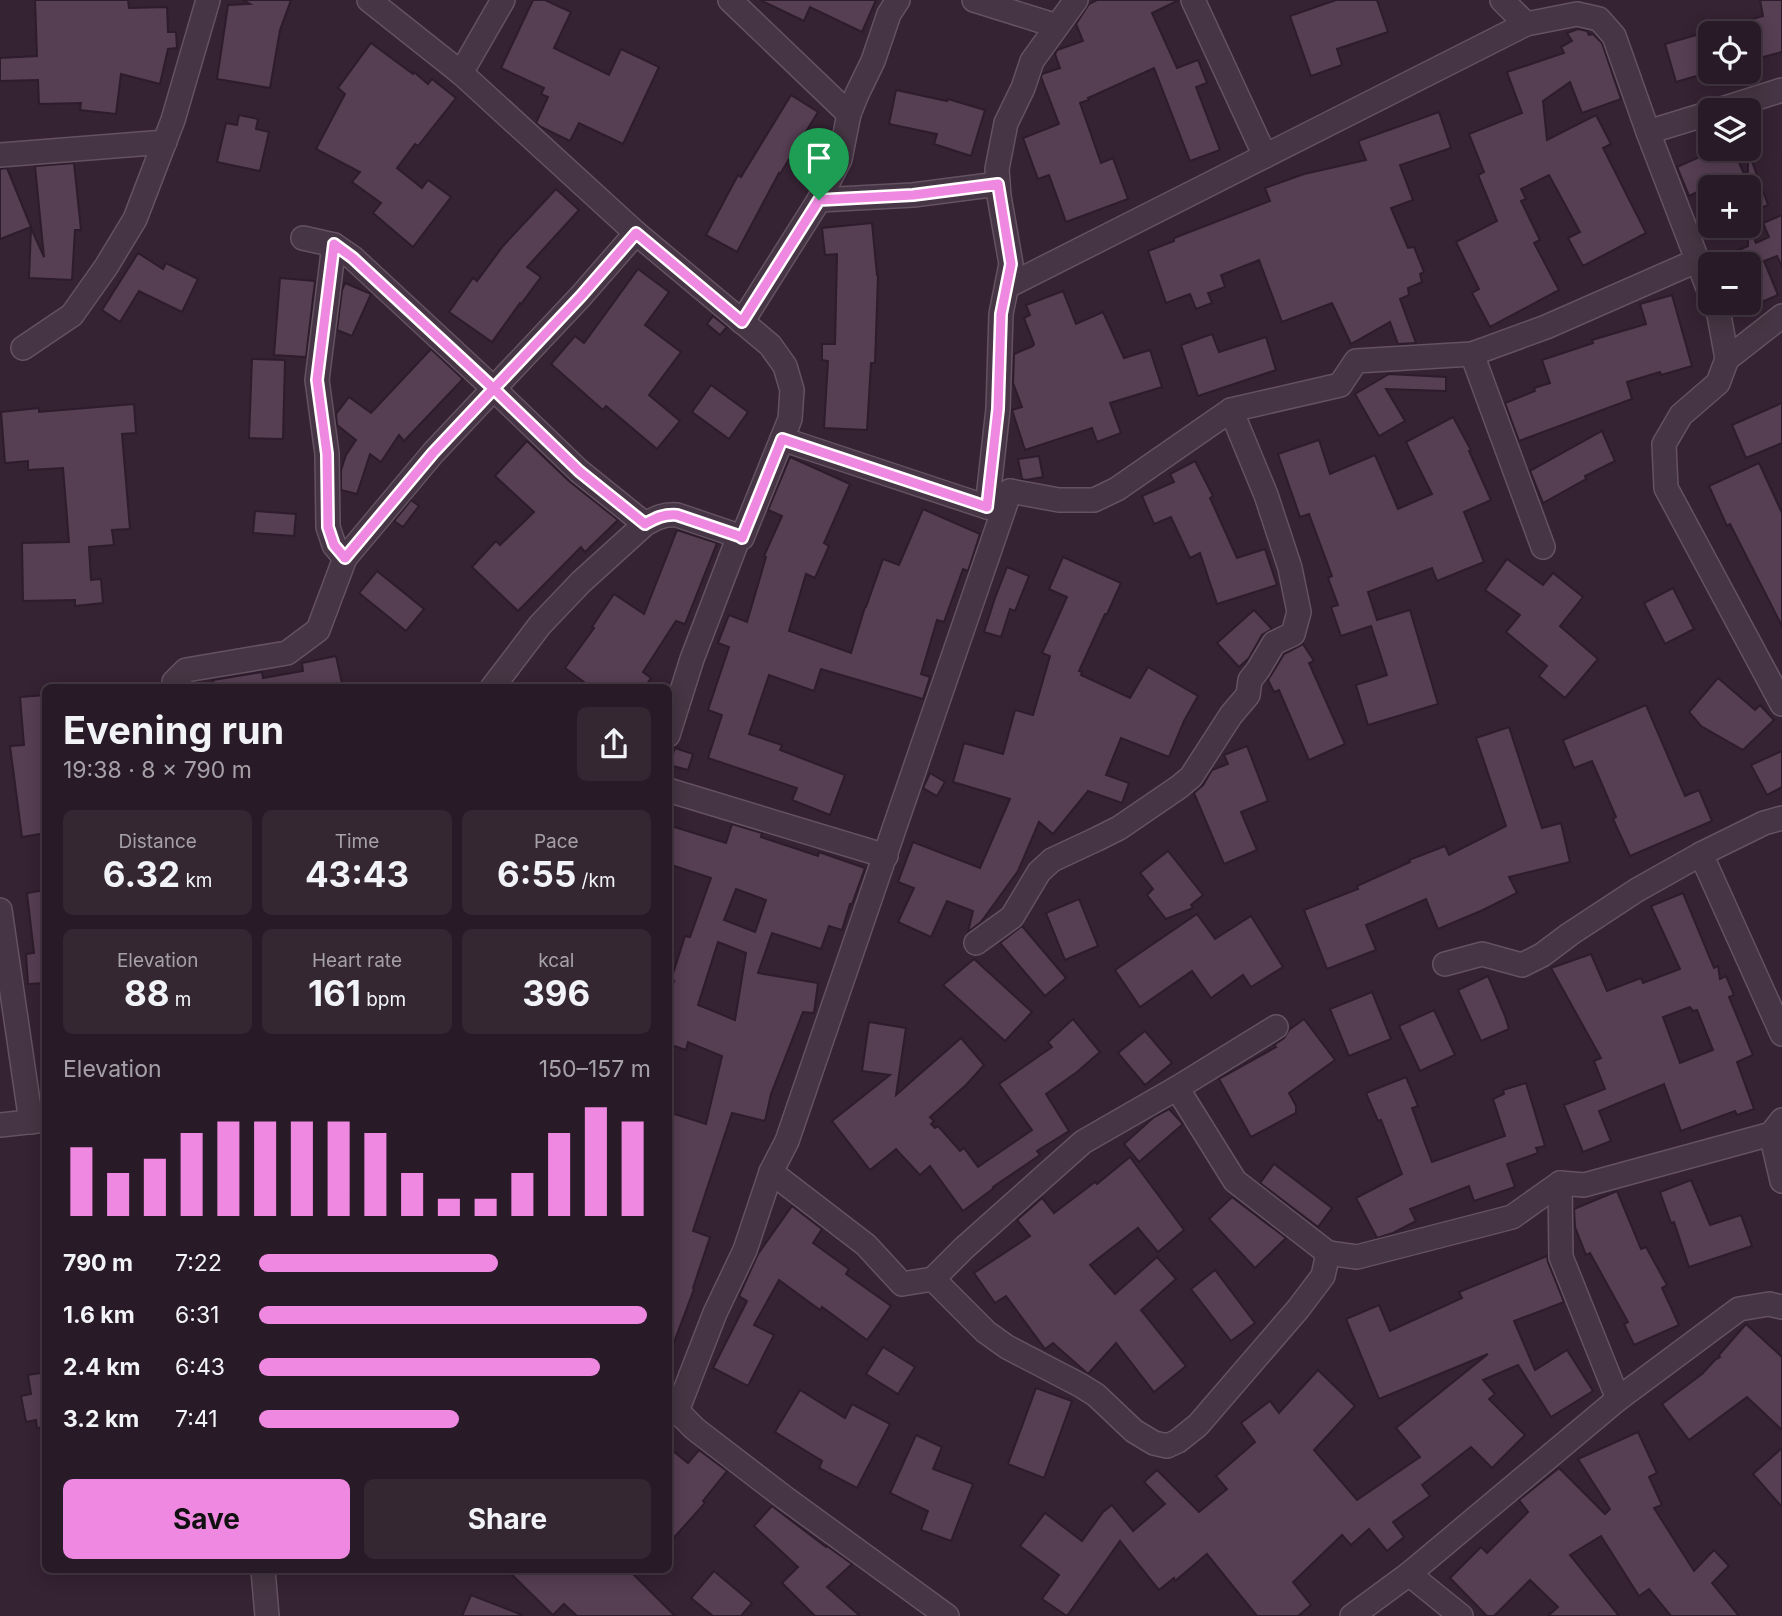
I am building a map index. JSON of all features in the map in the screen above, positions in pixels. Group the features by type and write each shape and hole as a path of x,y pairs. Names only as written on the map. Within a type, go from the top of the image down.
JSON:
{"street":[{"path":"23,348 72,315 135,219 185,82 208,0"},
{"path":"369,0 461,73 636,233 770,345 785,366 792,390 790,419 742,538 677,515 656,517 581,582 540,625 495,684"},
{"path":"461,73 503,0"},
{"path":"730,0 849,114"},
{"path":"742,322 819,200 840,159 849,114 873,61 889,14 898,0"},
{"path":"974,0 1057,26"},
{"path":"987,507 998,409 1001,314 1011,264 997,169 1006,123 1023,88 1032,61 1076,0"},
{"path":"1193,0 1265,156"},
{"path":"1502,0 1526,24"},
{"path":"1008,286 1526,24 1577,14 1599,19 1614,36 1698,266"},
{"path":"1756,98 1782,90"},
{"path":"1648,132 1698,117"},
{"path":"0,155 165,142"},
{"path":"819,200 913,195 998,184"},
{"path":"174,684 186,670 287,653 318,630 345,558 433,453 581,296 636,233"},
{"path":"303,238 334,244 353,258 579,471 645,524"},
{"path":"334,244 317,380 327,454 328,527 334,545 345,558"},
{"path":"987,507 1010,491 1059,500 1094,500 1117,489 1231,410 1340,385 1356,361 1472,354 1546,327 1696,261"},
{"path":"1719,315 1727,359 1718,383 1681,415 1664,444 1666,488 1782,704"},
{"path":"1727,359 1782,316"},
{"path":"1472,354 1544,547"},
{"path":"976,943 1012,917 1040,872 1052,860 1119,828 1191,777 1231,715 1248,695 1250,680 1274,643 1293,634 1299,612 1290,568 1266,495 1231,410"},
{"path":"782,439 987,507"},
{"path":"947,1616 785,1498 673,1409 746,1250 771,1172 787,1141 1010,491"},
{"path":"672,722 692,659 739,536"},
{"path":"672,791 886,856"},
{"path":"1445,964 1482,954 1522,965 1542,955 1637,890 1701,854 1764,823 1782,818"},
{"path":"1701,854 1782,1034"},
{"path":"0,910 38,1121 0,1125"},
{"path":"771,1172 866,1245 901,1283 933,1279 1083,1142 1276,1027"},
{"path":"1177,1088 1235,1181 1328,1253 1357,1257 1512,1217 1560,1183 1584,1185 1777,1127 1782,1181"},
{"path":"1560,1183 1561,1257 1618,1399"},
{"path":"933,1279 986,1332 1007,1347 1080,1385 1096,1395 1134,1431 1154,1443 1167,1446 1198,1425 1298,1309 1323,1276 1328,1253"},
{"path":"1352,1616 1409,1574 1618,1399 1739,1309 1769,1304 1782,1307"},
{"path":"263,1573 267,1616"},
{"path":"1409,1574 1461,1616"}],"building":[{"path":"35,0 128,0 129,8 167,7 168,32 176,32 177,48 168,49 160,84 121,74 116,114 80,110 81,103 39,104 38,80 0,81 0,58 37,56"},
{"path":"243,0 291,0 280,30 270,88 217,79 228,5 250,4"},
{"path":"533,0 545,0 571,12 554,48 609,75 621,49 659,67 623,144 579,123 570,141 541,127 536,123 548,97 541,94 544,88 501,68"},
{"path":"760,0 876,0 862,32 810,7 804,21"},
{"path":"1097,0 1179,0 1152,13 1177,68 1198,60 1207,83 1196,87 1220,150 1190,161 1154,68 1088,98 1089,100 1080,103 1101,163 1113,158 1128,199 1066,222 1049,175 1038,179 1023,138 1059,124 1041,77 1042,74 1060,68 1055,54 1057,50 1083,41 1076,24 1089,4"},
{"path":"1336,0 1377,0 1388,32 1337,49 1342,65 1311,76 1290,16"},
{"path":"1760,0 1782,0 1782,52 1761,58 1761,21 1745,21 1763,16"},
{"path":"1578,29 1587,31 1589,35 1593,34 1602,43 1621,99 1582,113 1570,82 1543,101 1547,140 1596,115 1611,144 1603,148 1646,233 1583,266 1568,238 1580,232 1549,175 1521,189 1526,199 1521,201 1540,240 1534,243 1559,290 1490,327 1472,293 1479,289 1456,242 1497,221 1478,175 1484,172 1469,134 1522,113 1507,72 1564,53 1561,47 1572,41 1567,33"},
{"path":"1698,34 1698,76 1676,82 1665,44"},
{"path":"371,43 428,84 432,79 456,98 397,168 422,188 428,180 451,197 413,247 373,213 381,203 352,182 360,172 316,149 345,94 338,88"},
{"path":"896,90 947,101 948,99 985,110 971,156 934,144 937,134 889,124"},
{"path":"791,95 818,112 779,173 737,252 706,235 738,175 741,177"},
{"path":"1439,112 1451,148 1400,165 1413,200 1391,208 1408,248 1414,247 1424,272 1420,274 1422,282 1408,288 1409,295 1400,299 1416,343 1398,344 1390,322 1351,344 1332,303 1282,322 1259,260 1221,275 1225,287 1208,293 1212,303 1196,309 1190,294 1166,303 1148,251 1174,241 1174,238 1270,201 1265,188 1304,174 1366,160 1358,141"},
{"path":"239,115 258,119 256,129 269,132 260,171 217,162 226,123 237,125"},
{"path":"1698,158 1698,161 1738,161 1744,174 1748,172 1748,161 1752,161 1757,175 1698,175 1698,192 1689,196 1677,167"},
{"path":"74,163 81,230 75,230 72,280 29,278 31,228 44,257 35,166"},
{"path":"7,168 31,227 0,239 0,169"},
{"path":"1761,186 1768,205 1761,208"},
{"path":"556,189 579,210 527,267 541,277 492,342 449,312 473,278 477,281 503,246"},
{"path":"1782,215 1782,267 1777,256 1764,261 1778,295 1761,302 1761,252 1734,252 1748,246 1748,238 1754,238 1756,243 1769,237 1763,223"},
{"path":"872,223 878,276 875,363 871,363 867,430 824,428 828,361 822,360 822,344 835,344 837,254 825,255 822,228"},
{"path":"138,253 163,269 166,263 198,279 182,312 139,291 120,322 102,310"},
{"path":"638,269 669,292 645,325 681,352 649,395 680,421 657,449 606,406 603,410 551,364 575,336 584,343"},
{"path":"280,278 315,281 306,357 274,355"},
{"path":"345,283 371,294 352,336 337,330"},
{"path":"1063,291 1076,324 1103,312 1124,358 1150,350 1162,387 1110,403 1121,433 1097,442 1092,428 1025,450 1012,410 1022,407 1013,383 1014,354 1034,344 1024,318 1030,315 1026,305"},
{"path":"1672,295 1692,366 1627,382 1632,399 1519,441 1505,403 1550,383 1542,360 1593,343 1592,340 1646,324 1640,304"},
{"path":"713,316 727,327 720,335 707,324"},
{"path":"1212,334 1219,352 1266,337 1276,370 1198,396 1181,345"},
{"path":"431,349 463,379 404,441 399,435 381,462 370,454 357,494 341,490 341,470 346,455 356,440 337,425 336,414 349,397 371,413"},
{"path":"252,359 285,360 283,439 249,438"},
{"path":"1389,374 1446,377 1446,391 1386,389 1405,421 1379,436 1355,394"},
{"path":"711,385 748,412 729,439 692,412"},
{"path":"1782,403 1782,443 1746,458 1732,425"},
{"path":"134,404 136,433 122,434 130,529 112,530 114,545 89,547 91,580 101,579 103,603 75,606 75,600 23,601 22,543 69,542 63,468 28,470 28,461 5,463 1,412 39,408 39,412"},
{"path":"1453,417 1471,450 1469,451 1491,500 1464,512 1484,562 1437,581 1432,568 1368,592 1377,620 1410,610 1438,704 1368,725 1356,685 1387,675 1371,626 1341,636 1331,607 1338,605 1328,578 1332,576 1309,514 1300,517 1278,454 1319,440 1330,474 1375,455 1398,509 1432,494 1406,442"},
{"path":"1602,431 1615,461 1585,476 1586,479 1543,503 1530,471"},
{"path":"527,441 569,481 618,520 585,552 581,547 518,611 472,567 496,541 500,545 534,512 495,476"},
{"path":"1039,456 1043,477 1022,479 1018,459"},
{"path":"790,457 850,484 824,543 829,546 815,578 806,574 789,631 851,653 883,559 899,565 923,509 980,534 968,571 963,569 944,622 937,620 921,674 930,677 923,699 821,669 814,691 769,675 749,734 782,745 780,750 845,775 830,815 792,800 797,788 708,758 722,715 708,710 729,647 718,643 729,615 747,622 766,557 764,556 782,516 768,510"},
{"path":"1195,461 1213,496 1210,498 1237,558 1265,549 1277,585 1217,604 1200,553 1190,558 1171,517 1154,524 1142,496 1174,482 1170,474"},
{"path":"1759,463 1782,513 1782,626 1730,524 1727,526 1709,486"},
{"path":"411,500 419,506 403,527 394,521"},
{"path":"255,511 296,514 294,536 253,533"},
{"path":"677,530 717,543 685,624 676,621 643,672 651,678 647,684 587,684 565,668 614,594 644,614"},
{"path":"1063,557 1121,583 1079,671 1082,672 1081,675 1130,698 1148,667 1198,696 1169,757 1121,738 1106,775 1129,783 1122,803 1088,791 1053,834 1039,822 1018,871 981,922 968,932 973,911 947,901 931,937 898,922 914,888 898,882 913,842 980,868 1010,799 953,782 964,743 1003,754 1015,710 1033,715 1050,656 1042,653 1067,597 1049,589"},
{"path":"1507,559 1543,585 1553,573 1583,597 1560,626 1598,659 1565,698 1539,676 1547,666 1506,632 1520,615 1485,590"},
{"path":"1007,567 1029,576 1015,611 1010,609 1001,637 984,632"},
{"path":"377,571 424,609 406,631 359,593"},
{"path":"1673,588 1694,629 1665,644 1644,603"},
{"path":"1254,610 1272,629 1262,635 1249,658 1239,667 1217,643"},
{"path":"1303,644 1314,661 1309,663 1345,744 1309,760 1279,690 1274,692 1268,680 1284,654"},
{"path":"336,656 342,684 214,684 213,680 262,672 263,678 303,671 302,663"},
{"path":"1718,678 1755,710 1760,705 1774,720 1743,750 1701,726 1689,712"},
{"path":"42,695 42,834 22,837 10,746 24,745 20,697"},
{"path":"1646,705 1685,796 1699,790 1712,821 1630,856 1592,761 1574,768 1563,740"},
{"path":"1509,727 1542,828 1561,823 1570,862 1509,877 1517,893 1438,929 1426,899 1366,925 1376,950 1327,969 1304,910 1358,889 1357,886 1410,862 1409,860 1445,846 1449,855 1506,826 1476,738"},
{"path":"1247,746 1268,801 1241,812 1257,850 1224,864 1194,793 1203,785 1212,770 1228,764 1224,755"},
{"path":"675,748 693,754 688,770 672,766"},
{"path":"1782,751 1782,787 1767,795 1751,765"},
{"path":"930,773 945,782 937,796 923,788"},
{"path":"732,824 818,856 819,852 865,868 842,930 829,926 821,949 772,933 758,973 818,983 814,1013 803,1012 771,1094 765,1121 732,1113 693,1231 710,1237 672,1348 672,1113 706,1124 722,1056 688,1042 686,1050 672,1045 672,977 685,936 690,937 711,878 672,865 672,826 726,843","holes":["736,889 766,900 755,932 724,920","718,942 746,953 735,1020 698,1005"]},
{"path":"1168,851 1203,895 1191,905 1193,908 1166,919 1147,895 1153,889 1140,873"},
{"path":"42,891 42,983 28,984 26,954 34,953 27,893"},
{"path":"1683,893 1714,968 1718,966 1720,979 1726,976 1734,995 1729,997 1753,1055 1737,1062 1754,1109 1737,1115 1735,1111 1681,1131 1664,1084 1599,1111 1611,1141 1583,1152 1564,1105 1605,1089 1594,1061 1601,1058 1551,968 1591,954 1607,991 1641,978 1643,983 1680,969 1651,906","holes":["1690,1007 1693,1011 1697,1010 1713,1050 1680,1063 1663,1017"]},
{"path":"1079,899 1098,946 1065,960 1046,913"},
{"path":"1197,914 1215,939 1251,916 1283,967 1251,987 1243,975 1211,998 1192,971 1140,1007 1115,970"},
{"path":"1022,926 1066,978 1045,996 1000,943"},
{"path":"974,959 1032,1012 1005,1041 943,985"},
{"path":"1488,976 1509,1029 1481,1041 1458,990"},
{"path":"1372,992 1391,1039 1349,1056 1330,1009"},
{"path":"1434,1010 1455,1055 1420,1071 1399,1026"},
{"path":"1073,1019 1100,1052 1046,1094 1069,1131 1037,1151 1040,1155 963,1211 930,1166 920,1175 896,1149 870,1170 832,1121 890,1075 862,1071 869,1022 906,1028 896,1095 961,1038 984,1065 930,1117 934,1121 931,1124 935,1128 938,1126 960,1151 964,1148 978,1167 1032,1130 999,1084 1052,1047 1048,1042"},
{"path":"1304,1019 1335,1060 1289,1093 1296,1106 1296,1113 1251,1137 1219,1079 1276,1047 1274,1045"},
{"path":"1145,1031 1172,1063 1145,1085 1118,1053"},
{"path":"1406,1077 1418,1106 1412,1108 1432,1162 1505,1136 1493,1099 1504,1094 1503,1090 1526,1083 1545,1146 1536,1148 1538,1153 1507,1164 1515,1187 1474,1201 1469,1186 1410,1209 1416,1221 1377,1238 1356,1198 1402,1174 1381,1120 1378,1121 1366,1093"},
{"path":"1169,1109 1183,1124 1139,1162 1124,1144 1154,1117"},
{"path":"1130,1157 1184,1230 1158,1252 1138,1228 1090,1265 1115,1294 1157,1257 1176,1279 1141,1310 1186,1366 1154,1392 1116,1343 1088,1374 1053,1343 1045,1349 1006,1296 995,1303 974,1273 1030,1236 1017,1220 1042,1198 1054,1213 1095,1182 1097,1184"},
{"path":"1274,1164 1332,1208 1318,1227 1260,1183"},
{"path":"1691,1180 1710,1225 1741,1215 1752,1246 1689,1267 1674,1222 1671,1223 1660,1192"},
{"path":"1617,1191 1641,1249 1646,1247 1667,1285 1662,1288 1679,1325 1634,1345 1624,1324 1628,1322 1590,1253 1586,1255 1575,1227 1574,1209"},
{"path":"1232,1197 1286,1238 1255,1268 1209,1219"},
{"path":"792,1206 822,1229 813,1243 849,1269 846,1274 891,1306 867,1340 779,1280 754,1325 774,1335 748,1386 713,1368 747,1301 739,1296 758,1254"},
{"path":"1547,1256 1564,1302 1514,1321 1535,1370 1567,1350 1593,1391 1551,1417 1518,1365 1483,1380 1495,1394 1489,1399 1525,1435 1492,1468 1471,1447 1422,1485 1430,1496 1393,1522 1404,1537 1387,1551 1369,1529 1351,1545 1342,1535 1293,1582 1311,1605 1298,1616 1257,1616 1207,1554 1175,1581 1174,1578 1159,1590 1120,1541 1067,1616 1042,1599 1059,1575 1020,1546 1045,1513 1082,1541 1103,1512 1112,1505 1133,1531 1165,1504 1144,1482 1157,1470 1199,1512 1227,1489 1216,1476 1255,1442 1241,1423 1270,1401 1279,1413 1318,1370 1355,1406 1314,1450 1357,1500 1420,1457 1396,1428 1488,1354 1379,1399 1346,1319 1379,1305 1390,1331 1462,1298 1459,1292"},
{"path":"1215,1270 1255,1323 1231,1341 1191,1289"},
{"path":"1746,1324 1782,1357 1782,1430 1747,1397 1689,1440 1662,1404 1720,1357"},
{"path":"883,1347 915,1367 898,1394 866,1374"},
{"path":"42,1373 42,1427 37,1428 36,1420 26,1422 21,1396 31,1394 28,1375"},
{"path":"1036,1388 1072,1401 1044,1478 1008,1464"},
{"path":"800,1390 845,1418 852,1404 890,1424 857,1488 819,1468 822,1461 775,1432"},
{"path":"1638,1432 1657,1473 1649,1477 1662,1505 1654,1508 1694,1571 1714,1550 1729,1566 1712,1583 1739,1616 1671,1616 1649,1589 1639,1596 1601,1536 1570,1555 1619,1616 1548,1616 1558,1607 1530,1580 1494,1616 1487,1616 1450,1578 1481,1547 1487,1553 1528,1512 1519,1500 1559,1468 1605,1514 1610,1509 1578,1459"},
{"path":"916,1435 942,1447 933,1469 973,1484 951,1541 921,1530 928,1511 890,1493"},
{"path":"1782,1448 1782,1507 1753,1474"},
{"path":"672,1450 688,1463 699,1450 727,1471 703,1501 705,1503 672,1540"},
{"path":"772,1506 852,1564 827,1587 860,1616 815,1616 782,1583 798,1567 754,1526"},
{"path":"714,1571 752,1603 741,1616 713,1616 691,1598"},
{"path":"510,1573 632,1573 675,1616 577,1616 564,1604 553,1615"},
{"path":"471,1595 522,1615 522,1616 462,1616"}],"route":[{"path":"819,200 742,322 636,233 581,296 493,388 433,453 345,558 334,545 328,527 327,454 317,380 334,244 353,258 493,388 542,434 579,471 645,524 656,517 677,515 742,538 782,439 987,507 998,409 1001,314 1011,264 998,184 913,195 819,200"}]}
